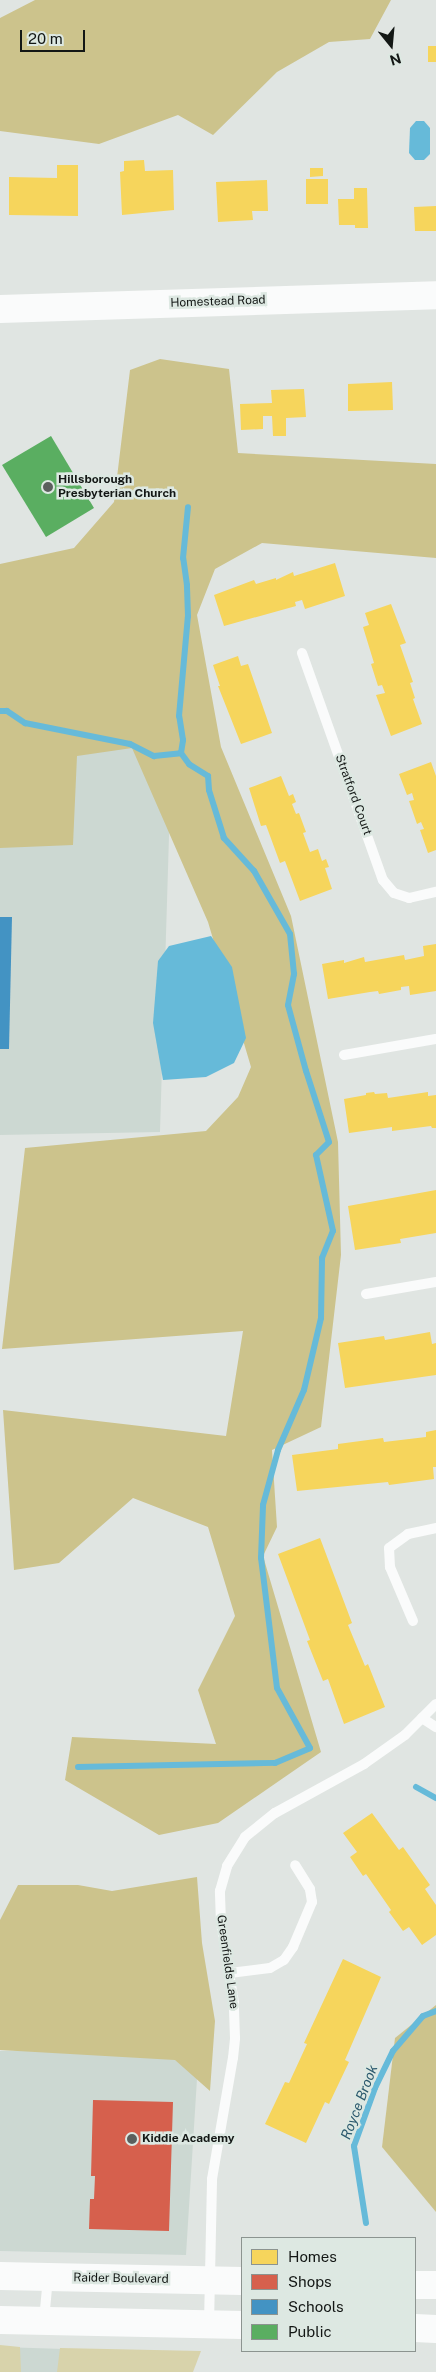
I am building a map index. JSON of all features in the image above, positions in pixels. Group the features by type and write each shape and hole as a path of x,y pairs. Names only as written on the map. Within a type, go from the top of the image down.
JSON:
{"street":[{"name":"Homestead Road","path":"0,309 436,295"},
{"name":"Raider Boulevard","path":"0,2276 241,2281"},
{"path":"416,2285 436,2286"},
{"path":"0,2320 241,2325"},
{"path":"416,2328 436,2329"}],"lane":[{"name":"Stratford Court","path":"302,653 383,880 394,893 409,898 436,892"},
{"path":"344,1054 436,1039"},
{"path":"366,1294 436,1282"},
{"path":"413,1621 390,1567 389,1548 408,1534 436,1528"},
{"name":"Greenfields Lane","path":"209,2325 212,2179 234,2038 234,2003 221,1923 220,1892 227,1866 245,1836 275,1814 364,1764 405,1735 436,1704"},
{"path":"422,1718 436,1727"},
{"path":"230,1973 270,1968 284,1960 293,1947 312,1902 310,1889 295,1865"},
{"path":"44,2321 48,2277"}],"shaded area":[{"path":"35,0 391,0 370,39 329,42 277,72 213,135 178,115 99,144 0,131 0,18"},
{"path":"160,359 229,369 238,453 436,464 436,558 262,543 215,569 197,615 221,747 291,916 338,1142 341,1255 321,1427 272,1450 277,1527 263,1556 321,1752 218,1823 159,1835 65,1780 72,1737 216,1744 198,1690 235,1616 208,1527 133,1498 59,1563 14,1570 3,1410 226,1436 243,1331 2,1349 25,1148 206,1131 238,1097 251,1067 208,922 132,748 77,756 73,845 0,848 0,564 74,548 114,502 130,370"},
{"path":"172,738 160,1132 0,1135 0,739"},
{"path":"197,1877 202,1943 215,2021 210,2091 175,2060 0,2050 0,1920 18,1885 78,1885 112,1891"},
{"path":"436,2005 436,2212 382,2147 395,2038"},
{"path":"199,2047 186,2255 0,2251 0,2051"},
{"path":"0,2345 20,2347 21,2372 0,2372"},
{"path":"0,2347 194,2353 188,2372 0,2372"},
{"path":"60,2348 201,2351 193,2372 57,2372"}],"water":[{"path":"416,121 424,121 430,128 430,154 424,160 415,160 409,153 410,128"},
{"path":"211,936 232,967 246,1038 234,1063 206,1077 163,1080 153,1023 158,961 169,946"}],"building: Homes":[{"path":"428,46 436,46 436,62 428,62"},
{"path":"144,160 145,171 173,170 174,210 122,215 120,172 124,171 124,161"},
{"path":"57,165 78,165 78,216 9,215 9,177 57,178"},
{"path":"310,168 323,168 323,176 310,177"},
{"path":"306,179 328,179 328,204 306,204"},
{"path":"267,180 268,211 252,211 253,220 218,222 216,182"},
{"path":"354,188 367,188 368,228 355,228 355,225 339,225 338,199 354,199"},
{"path":"436,206 436,231 415,231 414,207"},
{"path":"392,382 393,410 348,411 348,384"},
{"path":"304,389 306,417 286,418 286,436 273,436 272,416 263,416 263,429 241,430 240,404 272,403 271,390"},
{"path":"335,563 345,596 305,609 302,600 295,602 296,606 224,626 214,595 254,580 256,584 276,578 276,580 293,572 294,576"},
{"path":"391,604 406,643 400,645 413,682 410,683 415,698 413,699 422,724 391,736 376,695 385,693 382,685 378,686 371,664 374,663 363,627 369,625 365,613"},
{"path":"238,656 241,666 248,664 272,733 241,744 218,686 220,686 213,665"},
{"path":"431,762 436,776 436,850 428,853 420,830 424,829 421,822 417,824 409,801 414,800 412,793 407,795 399,774"},
{"path":"281,776 289,796 293,794 296,802 292,804 296,814 299,813 306,832 303,833 310,852 318,849 322,861 326,859 329,867 325,868 332,889 300,901 285,861 280,863 266,825 261,826 249,788"},
{"path":"436,944 436,991 410,995 409,986 401,987 401,990 379,994 378,991 328,999 322,964 344,960 344,963 364,957 365,962 404,955 405,960 424,956 423,946"},
{"path":"374,1092 375,1094 387,1093 388,1098 428,1092 428,1096 436,1095 436,1128 431,1126 392,1131 392,1127 349,1133 344,1099"},
{"path":"436,1190 436,1233 400,1239 401,1243 355,1250 348,1206"},
{"path":"430,1332 432,1344 436,1343 436,1375 345,1388 338,1343 384,1336 385,1340"},
{"path":"436,1430 436,1467 433,1467 434,1479 389,1485 388,1482 297,1491 292,1455 338,1449 338,1444 383,1438 384,1442 426,1437 426,1432"},
{"path":"320,1538 352,1623 348,1625 365,1666 368,1664 385,1707 344,1724 328,1679 323,1681 307,1641 310,1640 278,1554"},
{"path":"372,1813 399,1850 403,1847 430,1885 425,1889 436,1905 436,1935 422,1945 409,1927 403,1931 366,1874 363,1876 350,1857 357,1852 343,1833"},
{"path":"343,1959 381,1977 345,2060 349,2062 329,2104 325,2102 306,2143 265,2124 285,2082 289,2083 307,2044 304,2043"}],"building: Shops":[{"name":"Kiddie Academy","path":"93,2100 173,2102 169,2231 89,2229 90,2199 94,2199 95,2176 91,2176"}],"building: Schools":[{"path":"0,917 12,917 9,1049 0,1049"}],"building: Public":[{"name":"Hillsborough Presbyterian Church","path":"51,436 94,508 46,537 2,465"}],"waterway":[{"path":"78,1767 275,1763 310,1748 277,1688 261,1558 263,1505 278,1450 304,1390 321,1318 322,1258 333,1231 316,1155 329,1142 306,1071 288,1005 294,974 290,934 254,871 224,838 209,790 208,776 189,764 181,753 183,740 179,716 188,616 187,585 183,558 188,507"},
{"path":"0,711 7,711 25,723 130,744 154,756 181,753"},
{"path":"416,1787 436,1798"},
{"name":"Royce Brook","path":"366,2223 354,2146 375,2088 393,2051 423,2016 436,2011"}],"place":[{"name":"Hillsborough Presbyterian Church","path":"48,487"},
{"name":"Kiddie Academy","path":"132,2139"}]}
